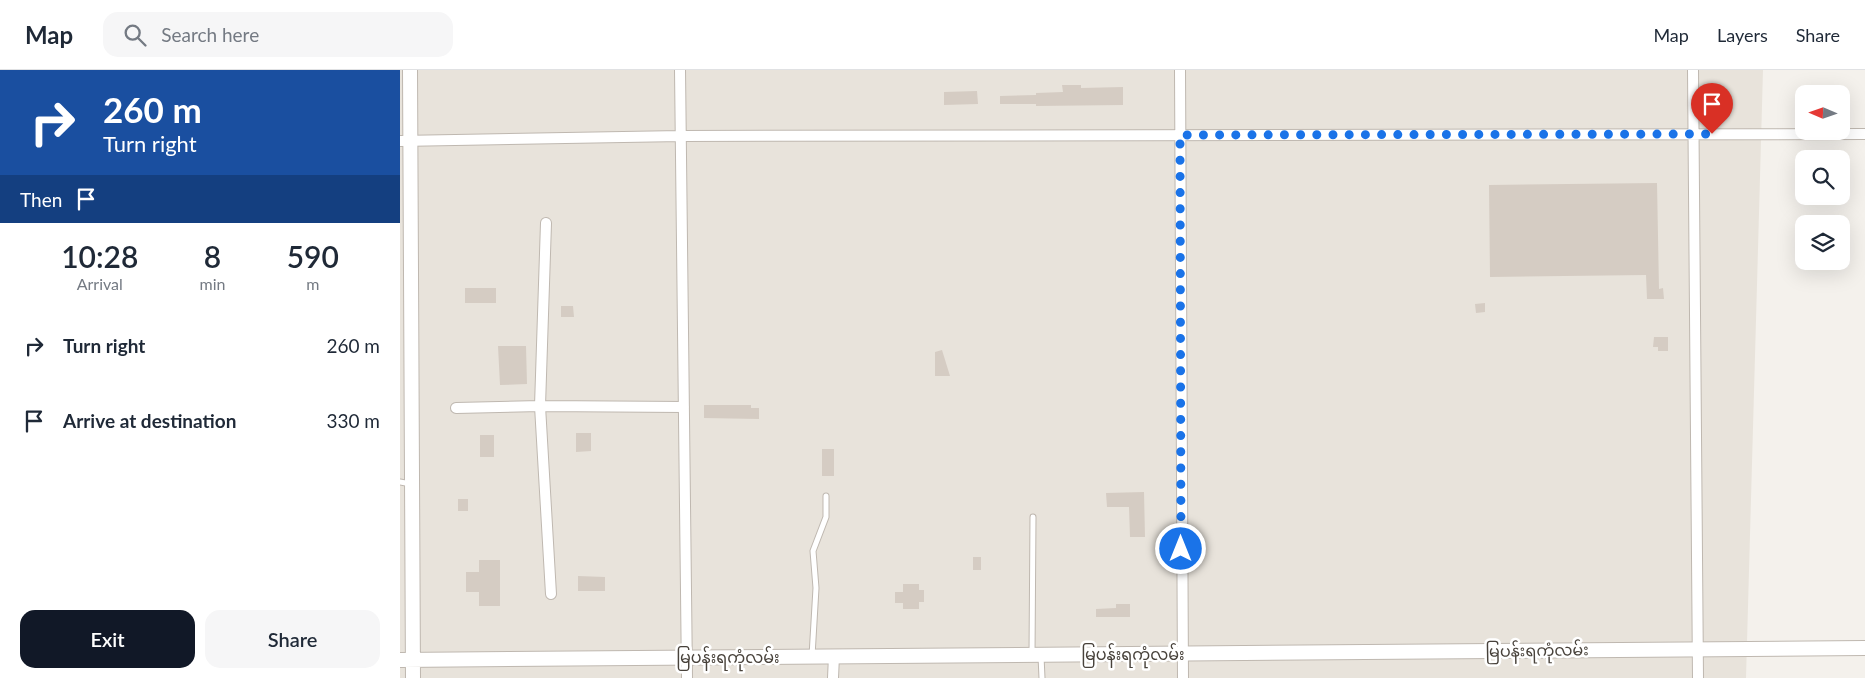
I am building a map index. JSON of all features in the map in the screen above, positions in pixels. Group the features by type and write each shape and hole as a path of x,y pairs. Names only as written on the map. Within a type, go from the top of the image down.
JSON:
{"street":[{"path":"410,70 405,141 406,660 413,678"},
{"path":"680,70 687,678"},
{"path":"1180,70 1183,678"},
{"path":"1692,70 1698,678"},
{"path":"405,141 681,136 1865,134"},
{"path":"546,223 540,406 551,594"},
{"path":"456,408 540,406 684,407"},
{"name":"မြပန်းရကုံလမ်း","path":"406,660 1865,648"},
{"path":"833,678 834,656"}],"lane":[{"path":"812,656 816,588 813,555 826,517 826,496"},
{"path":"1033,518 1037,655 1042,678"}],"shaded area":[{"path":"400,70 1763,70 1746,678 400,678"}],"building":[{"path":"1062,85 1081,85 1081,88 1123,87 1123,105 1036,106 1036,104 1000,104 1000,96 1063,92"},
{"path":"977,91 978,104 944,105 944,92"},
{"path":"1657,183 1659,289 1663,288 1664,299 1647,299 1646,275 1490,277 1489,185"},
{"path":"465,288 496,288 496,303 465,303"},
{"path":"1485,303 1485,312 1476,313 1475,304"},
{"path":"561,306 573,306 574,317 561,317"},
{"path":"1654,337 1668,337 1668,351 1658,351 1658,347 1653,347"},
{"path":"498,346 526,346 527,384 500,385"},
{"path":"942,350 950,376 935,376 935,352"},
{"path":"704,405 751,405 751,408 759,408 759,419 704,418"},
{"path":"576,433 591,433 591,451 576,452"},
{"path":"480,435 494,435 494,457 480,457"},
{"path":"822,449 834,449 834,476 822,476"},
{"path":"1144,492 1145,537 1130,537 1129,507 1107,507 1106,493"},
{"path":"458,499 468,499 468,511 458,511"},
{"path":"973,557 981,557 981,570 973,570"},
{"path":"479,560 500,560 500,606 479,606 479,592 466,592 466,572 479,572"},
{"path":"578,576 605,577 605,591 578,591"},
{"path":"903,584 919,584 919,590 924,590 924,602 919,602 919,609 903,609 903,603 895,603 895,592 903,592"},
{"path":"1116,604 1130,604 1130,617 1096,617 1096,609 1116,608"}],"route":[{"path":"1181,549 1180,135 1712,134"}]}
